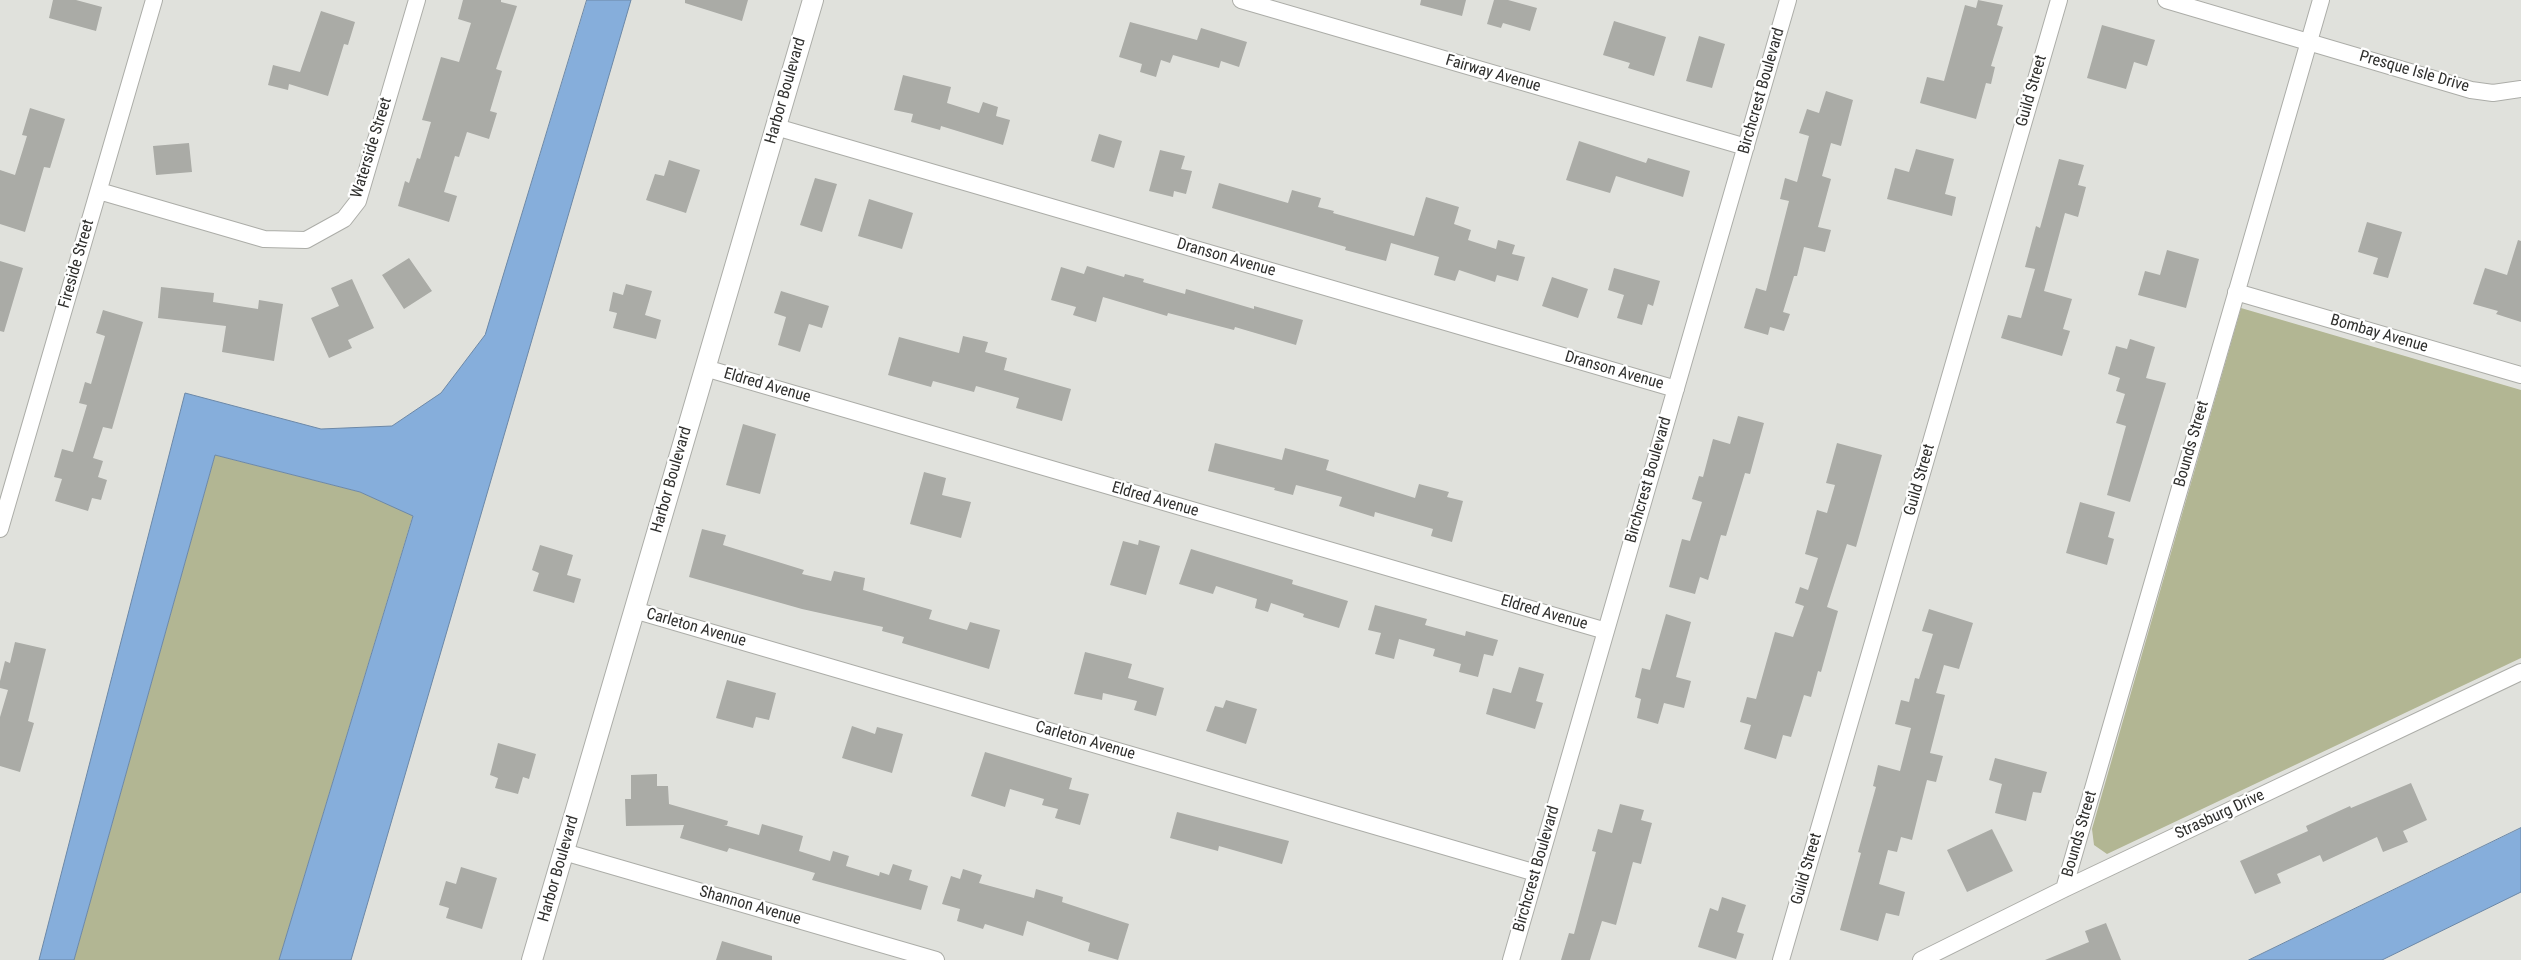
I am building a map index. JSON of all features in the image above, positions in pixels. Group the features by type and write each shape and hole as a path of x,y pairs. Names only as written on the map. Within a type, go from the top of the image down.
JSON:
{"street":[{"name":"Fireside Street","path":"0,529 154,0"},
{"name":"Waterside Street","path":"99,191 264,239 306,240 344,219 358,201 417,0"},
{"name":"Harbor Boulevard","path":"532,960 813,0"},
{"name":"Fairway Avenue","path":"1241,0 1746,147"},
{"name":"Birchcrest Boulevard","path":"1511,960 1788,0"},
{"name":"Guild Street","path":"1781,960 2059,0"},
{"name":"Presque Isle Drive","path":"2166,0 2471,90 2493,93 2521,89"},
{"name":"Bounds Street","path":"2064,889 2321,0"},
{"name":"Dranson Avenue","path":"776,127 1676,389"},
{"name":"Bombay Avenue","path":"2236,292 2521,376"},
{"name":"Eldred Avenue","path":"705,368 1606,631"},
{"name":"Carleton Avenue","path":"634,610 1536,873"},
{"name":"Strasburg Drive","path":"1921,960 2064,889 2521,672"},
{"name":"Shannon Avenue","path":"564,852 936,960"}],"green space":[{"path":"2241,308 2521,390 2521,658 2107,854 2094,845 2092,829"},
{"path":"215,455 360,492 413,515 279,960 74,960"}],"water":[{"path":"587,0 631,0 351,960 279,960 413,516 360,492 215,455 74,960 39,960 185,393 321,429 392,426 441,393 485,335"},
{"path":"2521,828 2521,892 2382,960 2249,960"}],"building":[{"path":"53,0 76,0 102,7 96,31 49,18"},
{"path":"463,0 501,0 501,2 517,6 496,69 502,71 490,111 497,113 489,139 467,132 459,157 455,156 444,192 457,196 449,222 398,206 405,181 409,183 417,158 420,159 431,122 422,120 441,57 459,62 471,23 458,19"},
{"path":"685,0 748,0 742,21 685,3"},
{"path":"1421,0 1466,0 1462,16 1420,5"},
{"path":"1494,0 1508,0 1537,8 1530,31 1503,23 1501,28 1487,24"},
{"path":"1978,0 2003,5 1997,25 2003,27 1991,66 1995,67 1991,84 1986,83 1976,119 1920,103 1927,77 1944,81 1965,5 1976,8"},
{"path":"321,11 355,22 348,45 344,44 328,96 289,84 288,90 268,85 273,65 300,72"},
{"path":"1614,21 1666,37 1654,76 1628,68 1630,63 1603,55"},
{"path":"1130,22 1197,40 1201,28 1247,42 1239,67 1221,61 1219,68 1173,55 1170,63 1161,60 1156,77 1140,72 1142,64 1119,57"},
{"path":"2102,25 2155,40 2147,66 2134,62 2126,89 2087,78"},
{"path":"1699,36 1725,44 1712,88 1686,81"},
{"path":"903,75 951,87 947,103 979,113 983,102 998,107 996,116 1010,120 1003,145 941,126 940,130 911,122 913,114 894,110"},
{"path":"1826,91 1853,100 1841,146 1831,143 1822,176 1831,179 1818,227 1831,230 1825,252 1804,247 1797,276 1794,276 1783,312 1790,314 1784,331 1770,327 1768,335 1744,328 1756,288 1766,291 1789,201 1780,199 1785,178 1797,182 1809,136 1799,133 1807,109 1819,113"},
{"path":"30,108 65,119 50,168 44,167 25,232 0,224 0,170 15,175 27,136 22,135"},
{"path":"1099,134 1122,141 1114,168 1091,161"},
{"path":"1579,141 1646,163 1648,158 1690,171 1683,197 1616,176 1610,193 1566,180"},
{"path":"189,143 192,172 156,175 153,146"},
{"path":"1916,149 1954,159 1945,194 1956,197 1952,216 1887,199 1895,168 1909,172"},
{"path":"1160,150 1185,156 1181,169 1192,171 1186,194 1174,191 1173,197 1149,191"},
{"path":"2059,159 2084,165 2078,185 2086,187 2078,217 2065,213 2044,291 2072,299 2063,329 2070,331 2062,356 2001,338 2008,315 2021,318 2035,269 2025,267 2036,226 2040,228"},
{"path":"669,160 700,170 686,213 646,200 655,174 664,176"},
{"path":"815,178 837,184 822,232 800,225"},
{"path":"1219,183 1288,203 1292,190 1321,198 1318,207 1334,211 1333,213 1414,236 1426,197 1459,207 1454,224 1471,230 1468,240 1496,249 1498,240 1515,245 1512,254 1525,257 1518,281 1497,275 1495,282 1459,270 1455,281 1434,275 1439,257 1391,243 1386,261 1345,250 1346,247 1212,208"},
{"path":"869,199 913,213 902,249 858,236"},
{"path":"2367,222 2402,232 2388,278 2373,274 2378,258 2358,252"},
{"path":"2518,240 2521,241 2521,322 2496,314 2498,311 2473,304 2485,268 2507,275"},
{"path":"2167,250 2199,259 2186,308 2138,295 2145,271 2160,275"},
{"path":"409,258 432,291 404,309 382,275"},
{"path":"0,261 23,268 4,332 0,331"},
{"path":"1087,266 1124,277 1125,274 1144,279 1143,282 1185,294 1186,289 1254,309 1254,306 1303,320 1296,345 1235,327 1234,330 1168,313 1167,316 1103,297 1096,322 1073,315 1076,307 1051,300 1061,267 1084,274"},
{"path":"1614,268 1660,281 1653,306 1648,304 1642,325 1617,318 1624,295 1608,290"},
{"path":"1552,277 1588,289 1578,318 1542,306"},
{"path":"352,279 374,328 348,340 352,348 329,358 311,318 339,306 331,288"},
{"path":"626,284 652,291 645,315 661,320 656,339 613,328 617,313 609,311 613,292 623,295"},
{"path":"161,287 214,293 213,302 258,309 259,300 283,304 274,361 222,352 226,326 158,318"},
{"path":"781,291 829,306 822,328 809,324 800,352 778,345 786,317 774,313"},
{"path":"103,310 143,322 112,429 103,427 93,458 103,461 98,477 107,480 101,500 92,498 88,511 55,501 62,479 54,477 62,449 73,452 87,405 79,403 85,382 91,384 105,336 96,333"},
{"path":"963,336 988,342 985,352 1007,358 1004,370 1071,389 1062,421 1016,408 1019,398 976,386 974,392 933,381 931,387 888,375 899,337 959,353"},
{"path":"2130,339 2155,347 2146,378 2166,383 2130,502 2107,495 2126,426 2116,423 2125,394 2116,391 2120,378 2108,374 2116,346 2127,349"},
{"path":"1738,416 1764,423 1750,474 1745,473 1726,536 1721,535 1708,580 1700,577 1695,594 1669,587 1682,539 1690,541 1702,502 1692,499 1699,476 1703,477 1713,439 1730,444"},
{"path":"743,424 776,434 760,494 726,485"},
{"path":"1215,443 1282,460 1285,448 1329,460 1326,470 1415,498 1419,484 1449,492 1447,497 1463,501 1452,542 1431,536 1433,529 1375,512 1374,517 1339,506 1342,497 1296,485 1293,495 1274,490 1275,488 1208,471"},
{"path":"1837,443 1882,455 1856,547 1847,544 1827,607 1838,611 1821,672 1818,671 1811,697 1804,695 1791,737 1783,735 1776,759 1744,749 1751,725 1740,722 1747,697 1756,699 1775,632 1793,637 1804,606 1795,603 1800,587 1808,590 1818,558 1805,554 1817,510 1827,513 1835,485 1826,483"},
{"path":"924,472 946,478 942,495 971,502 961,538 910,524"},
{"path":"2080,502 2115,512 2108,537 2114,539 2107,565 2066,553"},
{"path":"702,529 726,535 723,545 804,570 802,574 831,581 834,571 865,578 863,590 932,610 929,619 967,630 970,622 1000,630 989,669 902,643 904,637 882,631 883,627 802,609 689,577"},
{"path":"1139,540 1160,546 1146,595 1110,585 1123,541 1138,545"},
{"path":"540,545 573,555 567,575 581,579 574,603 533,591 539,573 532,570"},
{"path":"1191,549 1293,580 1292,584 1348,601 1339,628 1303,617 1304,614 1271,603 1268,612 1255,608 1257,599 1216,586 1213,594 1179,584"},
{"path":"1375,605 1427,619 1425,625 1465,636 1466,631 1498,640 1493,656 1484,654 1478,677 1459,672 1461,664 1433,656 1435,649 1399,639 1394,659 1375,654 1381,633 1368,630"},
{"path":"1929,609 1973,623 1959,669 1944,665 1936,693 1945,695 1930,753 1943,756 1936,782 1927,780 1912,840 1901,837 1897,852 1888,850 1879,884 1905,892 1899,916 1886,913 1878,941 1840,930 1861,853 1858,852 1876,787 1873,786 1878,765 1900,771 1911,728 1895,724 1901,700 1909,702 1915,678 1919,679 1933,634 1922,631"},
{"path":"1666,614 1691,622 1676,677 1691,681 1684,708 1664,703 1658,724 1637,718 1641,699 1635,697 1642,668 1650,670"},
{"path":"15,642 46,649 28,721 34,723 20,772 0,766 0,717 8,690 0,688 0,681 5,661 10,663"},
{"path":"1085,652 1132,664 1128,678 1164,688 1156,716 1134,710 1137,701 1103,693 1102,700 1074,694"},
{"path":"1519,667 1544,674 1536,701 1543,703 1535,729 1486,714 1493,688 1511,693"},
{"path":"727,680 776,693 769,720 756,717 753,728 716,718"},
{"path":"1226,700 1257,709 1246,744 1206,731 1215,706 1223,708"},
{"path":"852,726 875,734 877,727 903,734 892,773 842,758"},
{"path":"498,743 536,754 529,779 523,777 518,794 495,788 498,778 490,775"},
{"path":"985,752 1072,778 1069,789 1089,794 1080,825 1055,818 1058,809 1042,805 1044,799 1010,789 1005,807 971,796"},
{"path":"1995,758 2047,772 2041,793 2033,792 2026,821 1995,813 2002,784 1989,780"},
{"path":"657,774 657,786 668,786 669,804 728,821 727,825 724,825 759,835 762,824 803,836 799,851 830,861 833,851 849,856 846,866 879,876 880,872 889,875 893,864 912,870 909,880 928,886 921,910 812,880 815,873 729,848 727,852 680,838 684,825 626,826 625,799 631,799 631,775"},
{"path":"2411,783 2427,820 2403,831 2408,842 2383,852 2377,837 2323,862 2320,855 2277,874 2281,883 2255,894 2240,861 2308,831 2306,826 2350,806 2351,808"},
{"path":"1620,804 1644,810 1641,820 1652,823 1641,864 1633,862 1616,925 1602,921 1590,960 1561,960 1569,933 1574,934 1596,852 1592,851 1598,829 1612,833"},
{"path":"1177,812 1289,841 1282,864 1219,846 1218,851 1170,838"},
{"path":"1992,829 2013,871 1967,892 1947,850"},
{"path":"461,867 497,878 482,929 446,918 449,908 439,905 446,881 456,884"},
{"path":"963,869 982,875 979,883 1034,898 1036,889 1063,897 1062,902 1129,924 1118,960 1088,951 1090,943 1027,921 1023,936 985,924 983,929 957,921 960,909 942,904 951,876 960,879"},
{"path":"1722,897 1746,905 1737,932 1744,934 1736,959 1698,947 1710,908 1718,911"},
{"path":"2106,923 2121,960 2045,960 2089,942 2085,931"},
{"path":"722,941 772,956 772,960 716,960"}]}
